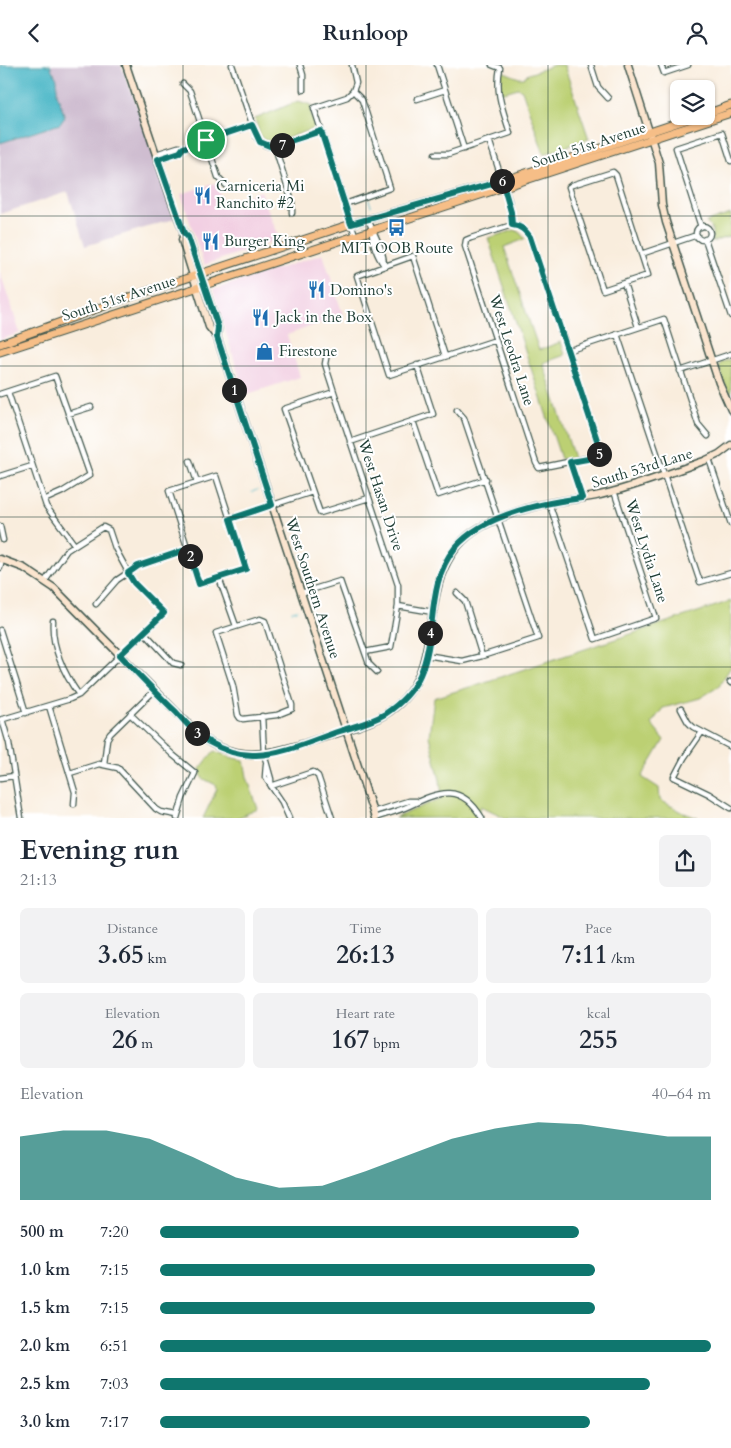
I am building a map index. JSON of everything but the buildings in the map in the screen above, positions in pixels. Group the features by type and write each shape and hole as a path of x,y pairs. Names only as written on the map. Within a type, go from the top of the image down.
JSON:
{"main road":[{"path":"715,111 731,105"},
{"name":"South 51st Avenue","path":"0,352 372,230 651,135 731,113"},
{"name":"South 51st Avenue","path":"651,135 676,125"},
{"name":"South 51st Avenue","path":"0,344 124,299 351,224 503,184"},
{"path":"260,266 277,254 276,249"},
{"path":"74,318 77,326"}],"street":[{"name":"West Southern Avenue","path":"126,65 184,233 182,240 197,275 209,327 217,337 374,815"},
{"path":"232,65 252,125 259,140 268,146 275,147 321,131"},
{"path":"300,65 303,75 303,89"},
{"path":"352,65 356,83 353,91 347,97 314,108 354,235"},
{"path":"437,65 464,149"},
{"path":"435,154 448,154 510,133 498,96 497,83 501,67 492,65"},
{"path":"591,65 598,87 608,99"},
{"path":"628,65 651,135 660,171 664,215 672,243 711,361 730,407"},
{"path":"661,65 664,73 688,65"},
{"path":"183,84 190,91 218,177 227,186"},
{"path":"418,99 445,90"},
{"path":"345,203 390,188 362,100 353,91"},
{"path":"157,157 178,147 183,148 252,125"},
{"path":"701,227 676,149 722,133 731,161"},
{"path":"489,140 511,212 512,225 518,225 523,228 530,237 600,449 599,454 594,457 570,462 582,498"},
{"path":"275,147 292,202 292,213"},
{"path":"614,171 641,254 648,275 603,290 570,187 614,171"},
{"path":"368,219 377,237 384,260 384,267"},
{"name":"West Leodra Lane","path":"512,225 466,240 464,246 536,463 539,467 570,462"},
{"path":"697,235 698,229 701,227"},
{"path":"701,227 706,227 709,230 709,235 705,239"},
{"path":"641,254 697,235"},
{"path":"697,235 701,239 705,239"},
{"path":"705,239 731,316"},
{"path":"445,356 413,256 357,276 389,375 496,340"},
{"path":"624,283 638,327"},
{"path":"567,351 664,319 698,424 708,436"},
{"path":"617,335 700,583 731,573"},
{"name":"West Hasan Drive","path":"327,353 325,364 398,585 398,606 391,647 364,652"},
{"path":"680,371 731,354"},
{"path":"350,442 433,414 417,365"},
{"path":"0,394 55,377 90,475 62,492 44,500"},
{"path":"8,392 48,510 74,544"},
{"path":"334,392 284,409 320,513 369,498"},
{"path":"68,414 91,407"},
{"path":"426,655 462,661 482,657 538,637 486,479 464,418 457,410"},
{"path":"413,421 438,495 486,479"},
{"name":"South 53rd Lane","path":"1,560 24,568 45,581 201,737 214,745 236,753 246,755 264,754 379,717 399,704 418,679 426,655 438,582 451,553 474,531 499,519 549,503 614,491 663,475 709,459 731,445"},
{"path":"709,459 731,524"},
{"path":"190,461 197,482"},
{"path":"0,476 32,466"},
{"path":"216,476 246,569 199,584 169,491 197,482 216,476"},
{"name":"West Lydia Lane","path":"549,503 595,639 656,619 614,491"},
{"path":"230,519 312,492"},
{"path":"0,526 4,540"},
{"path":"21,818 9,743 1,719 49,706 79,695 164,613 134,583 115,548 109,530 103,527 67,550 45,581"},
{"path":"96,604 117,581 138,566 188,549"},
{"path":"0,568 1,560"},
{"path":"219,578 236,626"},
{"path":"301,593 340,581 364,652 369,664 377,672"},
{"path":"457,593 465,601 482,657"},
{"path":"398,606 432,612"},
{"path":"263,619 292,709 277,715 240,718 233,686 216,633 236,626 263,619"},
{"path":"53,621 52,632 64,671 79,695"},
{"path":"0,629 26,713"},
{"path":"144,632 173,663 181,665"},
{"path":"104,764 107,739 110,734 154,691"},
{"path":"49,706 75,792 74,804"},
{"path":"681,709 688,722 702,732 731,747"},
{"path":"70,773 99,764 118,768 156,809 177,817 182,799 195,773 173,755 130,713"},
{"path":"262,717 266,763 264,774 282,802 289,818"},
{"path":"702,732 684,758 674,777 709,794 731,808"},
{"path":"271,786 313,772 316,773 332,818"},
{"path":"0,778 14,776"},
{"path":"374,815 398,810 416,801 444,792 457,794 475,807 482,818"},
{"path":"374,815 396,804 416,801"},
{"path":"396,804 398,810"}],"shaded area":[{"path":"0,65 121,65 139,111 174,219 85,246 68,192 0,214"},
{"path":"215,183 224,205 261,191 279,239 204,265 181,194"},
{"path":"323,254 343,315 287,335 300,377 245,395 213,290"},
{"path":"0,272 20,333 0,340"}],"green space":[{"path":"554,65 564,65 589,139 544,154 522,90 518,88 501,93 500,86 502,71 519,78 524,78 526,75"},
{"path":"298,101 312,105 311,112 315,125 313,129 276,142 264,140 260,135 255,119"},
{"path":"731,214 731,236 712,242 712,229 706,222"},
{"path":"515,230 525,239 504,247 539,350 561,342 565,355 543,363 574,458 561,459 488,238"},
{"path":"731,359 731,394 726,387 719,366 722,362"},
{"path":"731,601 731,667 718,687 700,698 663,708 651,724 664,740 642,777 659,788 660,800 698,818 506,818 481,806 478,818 395,818 442,798 440,780 429,736 434,698"},
{"path":"214,751 244,760 247,777 258,809 237,818 203,818 217,789 216,785 202,778 200,769"}],"water":[{"path":"0,65 51,65 57,79 57,93 65,117 60,124 0,143"}],"waterway":[{"path":"369,200 371,206"},
{"path":"252,492 257,490"},
{"path":"292,611 297,610"}],"place":[{"name":"Carniceria Mi Ranchito #2","path":"202,195"},
{"name":"MIT OOB Route","path":"397,227"},
{"name":"Burger King","path":"210,241"},
{"name":"Domino's","path":"316,290"},
{"name":"Jack in the Box","path":"261,317"},
{"name":"Firestone","path":"265,351"}],"route":[{"path":"252,125 260,142 264,145 275,147 321,131 351,224 502,181 509,201 512,225 518,225 523,228 530,237 600,449 597,456 570,462 582,498 544,504 490,522 474,531 454,549 445,564 438,582 423,667 418,679 399,704 384,715 369,722 282,750 255,755 246,755 227,750 201,737 120,655 164,613 134,583 128,573 138,566 188,549 199,584 246,569 230,519 272,505 217,337 218,327 188,237 184,233 158,159 180,152 183,148 206,140 252,125"}]}
